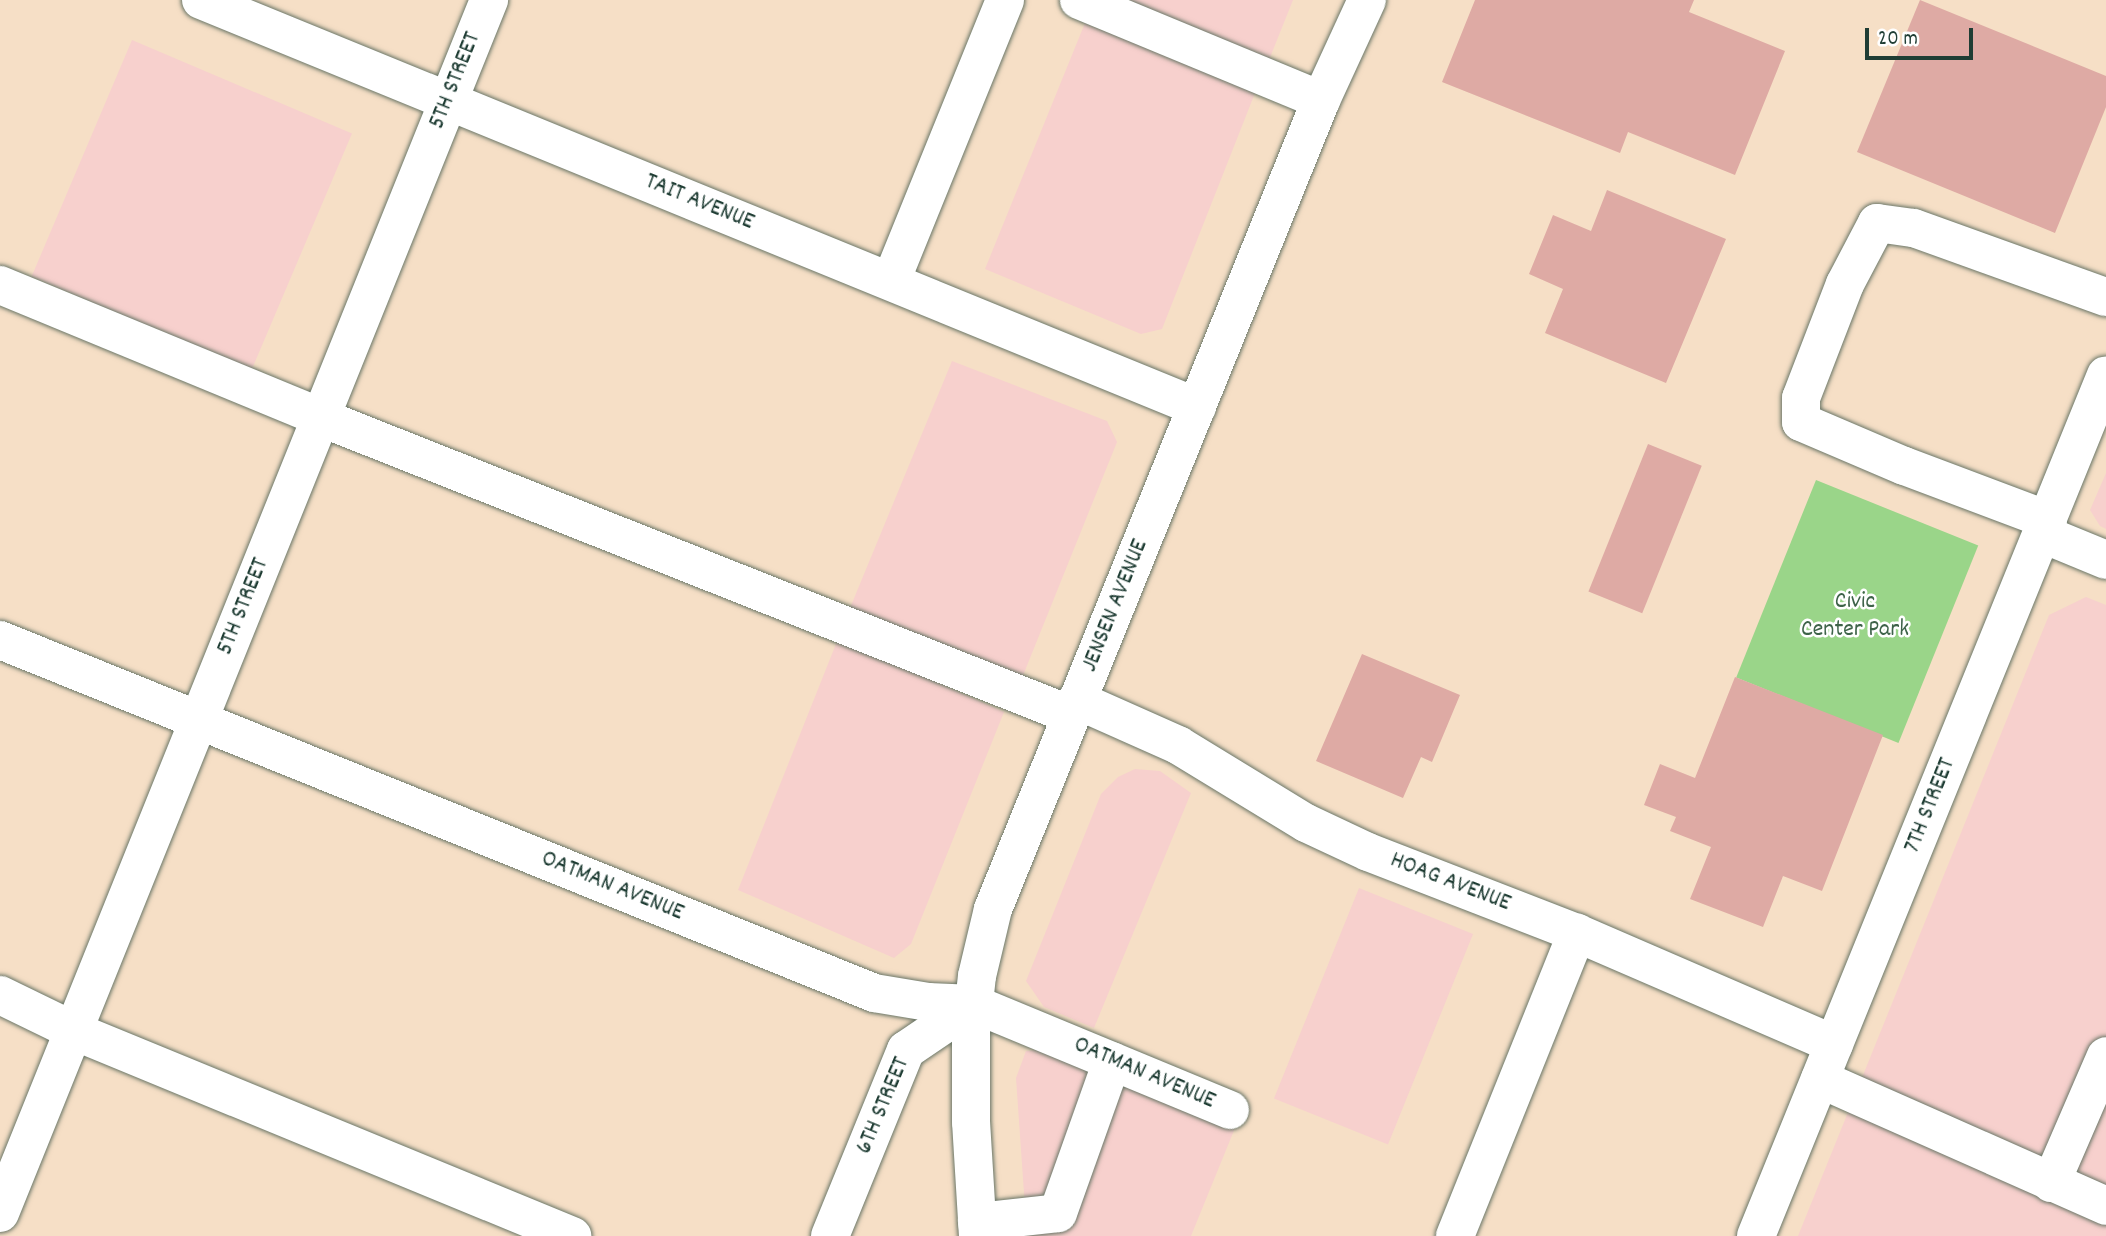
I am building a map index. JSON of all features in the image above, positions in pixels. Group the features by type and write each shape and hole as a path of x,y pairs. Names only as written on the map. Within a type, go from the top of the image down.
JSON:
{"street":[{"name":"TAIT AVENUE","path":"201,0 1197,407"},
{"name":"5TH STREET","path":"0,1213 489,0"},
{"path":"891,281 1006,0"},
{"path":"1079,0 1120,8 1321,100"},
{"name":"JENSEN AVENUE","path":"977,1229 971,1108 971,1031 984,940 993,909 1321,100 1367,0"},
{"path":"2106,297 1914,228 1877,223 1845,284 1801,398 1801,422 2045,527 2106,560"},
{"name":"HOAG AVENUE","path":"0,285 321,418 1074,708 1178,745 1306,823 1368,852 1577,933 1834,1044"},
{"name":"7TH STREET","path":"1756,1236 2106,376"},
{"name":"OATMAN AVENUE","path":"0,640 874,993 928,1002 974,1004 1230,1110"},
{"path":"1455,1236 1577,933"},
{"path":"0,995 74,1031 572,1236"},
{"name":"6TH STREET","path":"830,1236 906,1051 974,1004"},
{"path":"2051,1183 2106,1056"},
{"path":"977,1229 1058,1213 1112,1061"},
{"path":"1820,1079 2106,1206"}],"shaded area":[{"path":"1120,0 1293,0 1269,60"},
{"path":"1085,23 1255,93 1162,329 1141,334 985,269"},
{"path":"132,40 352,133 252,370 32,277"},
{"path":"952,361 1107,421 1117,442 1022,678 850,608"},
{"path":"2106,473 2106,529 2100,526 2090,510"},
{"path":"2086,597 2106,605 2106,1236 1798,1236 2049,615"},
{"path":"838,639 1004,712 911,944 894,958 738,890"},
{"path":"1135,769 1160,771 1191,793 1094,1028 1044,1007 1026,981 1101,794 1118,777"},
{"path":"1359,888 1473,934 1388,1145 1274,1098"},
{"path":"1037,1050 1235,1128 1191,1236 1027,1236 1016,1078 1026,1051"}],"green space":[{"name":"Civic Center Park","path":"1816,480 1978,546 1898,743 1736,677"}],"building":[{"path":"1475,0 1694,0 1689,12 1785,51 1735,175 1628,132 1620,153 1442,82"},
{"path":"1920,0 2106,76 2106,107 2055,233 1857,152"},
{"path":"1607,190 1726,239 1666,383 1545,333 1563,289 1529,274 1553,215 1591,231"},
{"path":"1648,444 1702,466 1642,613 1588,591"},
{"path":"1362,654 1460,695 1432,762 1421,757 1403,798 1316,761"},
{"path":"1735,677 1883,735 1822,891 1783,876 1763,927 1690,899 1711,847 1670,831 1676,817 1644,805 1660,764 1695,778"}]}
